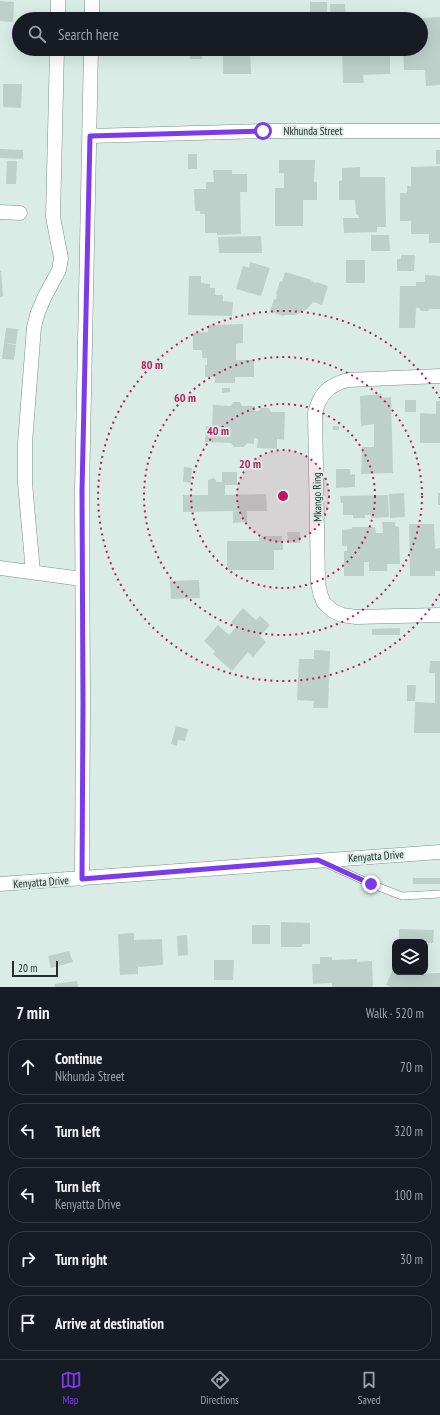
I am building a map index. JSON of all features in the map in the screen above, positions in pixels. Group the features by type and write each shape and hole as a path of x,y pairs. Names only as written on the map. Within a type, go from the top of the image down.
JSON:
{"street":[{"path":"58,0 58,12"},
{"path":"92,0 92,12"},
{"path":"33,572 25,483 25,443 34,327 38,312 59,270 61,258 53,217 57,56"},
{"path":"82,879 82,483 91,56"},
{"name":"Nkhunda Street","path":"90,136 263,131 440,131"},
{"path":"0,212 20,212"},
{"name":"Mkango Ring","path":"440,376 348,380 336,383 328,388 323,394 315,413 318,584 324,603 342,615 356,617 440,615"},
{"path":"0,568 82,579"},
{"name":"Kenyatta Drive","path":"0,884 440,852"}],"lane":[{"path":"318,860 402,896 440,894"}],"building":[{"path":"0,1 14,2 12,22 0,21"},
{"path":"310,2 327,2 327,12 310,12"},
{"path":"330,4 345,4 346,12 331,12"},
{"path":"440,17 440,85 426,86 425,70 404,70 403,56 428,56 428,18"},
{"path":"190,56 202,56 202,59 190,59"},
{"path":"223,56 250,56 251,74 223,74"},
{"path":"342,56 390,56 390,74 363,75 364,83 343,83"},
{"path":"3,84 22,84 21,108 3,107"},
{"path":"0,149 23,150 23,159 0,158"},
{"path":"436,150 440,150 440,164 436,164"},
{"path":"188,154 197,154 197,169 188,169"},
{"path":"279,160 315,160 314,182 317,182 317,200 303,200 303,226 275,226 275,188 284,188 284,173 279,173"},
{"path":"7,161 17,161 16,184 6,184"},
{"path":"440,166 440,243 429,243 429,234 411,234 411,221 400,221 400,193 407,193 407,186 411,186 411,167"},
{"path":"360,167 360,177 385,177 386,227 377,227 377,232 344,233 343,218 359,218 356,214 355,200 339,200 339,181 342,180 342,168"},
{"path":"213,170 232,170 232,174 247,174 247,192 240,192 241,234 217,235 217,233 205,233 205,214 200,214 200,211 195,211 194,189 206,189 206,182 214,182"},
{"path":"371,235 389,235 390,251 371,251"},
{"path":"261,236 262,253 219,253 218,237"},
{"path":"401,255 415,255 414,271 397,271 397,259 401,259"},
{"path":"346,260 365,260 365,283 346,283"},
{"path":"250,262 270,268 261,296 236,289 243,266 249,268"},
{"path":"0,271 3,296 0,297"},
{"path":"285,272 328,286 322,305 313,302 307,309 296,315 284,316 270,312 274,299 276,300 276,294 280,281 282,282"},
{"path":"425,275 440,276 440,309 421,311 419,308 416,308 415,328 399,328 400,286 416,286 416,282 425,282"},
{"path":"189,276 201,276 201,283 210,284 210,288 215,288 215,295 223,295 223,301 233,302 232,316 188,315"},
{"path":"243,324 243,343 236,344 236,360 254,360 254,377 235,377 235,383 215,383 215,377 205,377 205,365 207,365 207,358 202,358 202,350 193,350 193,333 208,332 208,325"},
{"path":"6,328 18,329 16,344 4,343"},
{"path":"4,343 16,345 14,360 2,359"},
{"path":"222,388 230,388 230,392 222,393"},
{"path":"381,394 381,398 391,397 393,473 361,474 362,447 374,447 374,424 361,426 360,396"},
{"path":"405,400 416,400 416,412 405,412"},
{"path":"436,401 440,401 440,443 420,443 420,413 436,414"},
{"path":"233,402 240,402 242,406 255,406 255,411 259,411 261,408 269,408 271,412 285,412 284,440 277,439 277,449 257,448 258,439 254,438 254,444 247,443 244,447 234,447 231,443 205,442 206,426 212,426 213,405 231,406"},
{"path":"333,426 339,426 339,430 333,430"},
{"path":"184,467 192,468 191,483 183,482"},
{"path":"336,469 350,469 350,475 355,474 355,487 336,488"},
{"path":"222,472 237,472 237,485 225,485 225,495 266,494 267,511 247,511 247,522 233,523 233,511 183,512 183,495 208,495 208,480 213,478 217,482 222,482"},
{"path":"404,493 405,517 390,518 389,494"},
{"path":"438,493 440,493 440,505 438,505"},
{"path":"388,495 389,517 371,518 371,515 365,515 365,518 353,518 353,515 343,515 343,503 341,503 340,496"},
{"path":"382,522 395,522 395,526 399,527 400,564 387,564 387,571 369,571 369,562 364,562 364,576 344,576 344,551 347,551 347,546 342,546 342,530 352,529 352,527 375,527 376,533 383,533"},
{"path":"409,524 434,524 435,549 440,548 440,571 435,571 435,576 410,576"},
{"path":"287,532 300,532 300,543 288,543"},
{"path":"259,536 282,536 283,550 274,550 274,570 227,570 227,541 259,541"},
{"path":"199,580 200,598 171,599 170,581"},
{"path":"243,608 256,620 260,616 270,625 260,636 266,642 253,657 248,652 232,671 213,654 215,651 204,641 218,625 229,635 236,627 231,622"},
{"path":"400,628 400,635 372,635 372,629"},
{"path":"314,650 330,651 328,708 313,708 314,701 297,700 299,659 314,659"},
{"path":"430,661 440,661 440,733 414,733 415,702 435,703 435,673 429,673"},
{"path":"407,685 416,685 415,701 407,701"},
{"path":"176,726 188,729 185,741 178,740 177,746 171,744"},
{"path":"413,878 440,878 440,884 413,884"},
{"path":"281,922 310,923 310,944 302,944 302,947 281,947"},
{"path":"252,925 270,925 270,944 252,944"},
{"path":"399,929 434,930 433,943 428,943 428,939 399,939"},
{"path":"134,933 134,940 162,939 163,965 138,967 138,974 120,975 118,934"},
{"path":"187,935 188,955 178,956 177,936"},
{"path":"69,951 73,962 51,968 48,956"},
{"path":"320,957 332,957 332,960 357,959 357,962 372,961 373,987 332,987 332,983 313,984 312,964 320,964"},
{"path":"214,960 234,960 233,980 214,980"},
{"path":"392,972 392,975 428,975 428,974 440,973 440,987 391,987 386,985"},
{"path":"77,981 78,987 55,987 54,984"}],"route":[{"path":"263,131 90,136 82,491 82,879 318,860 371,884"}]}
